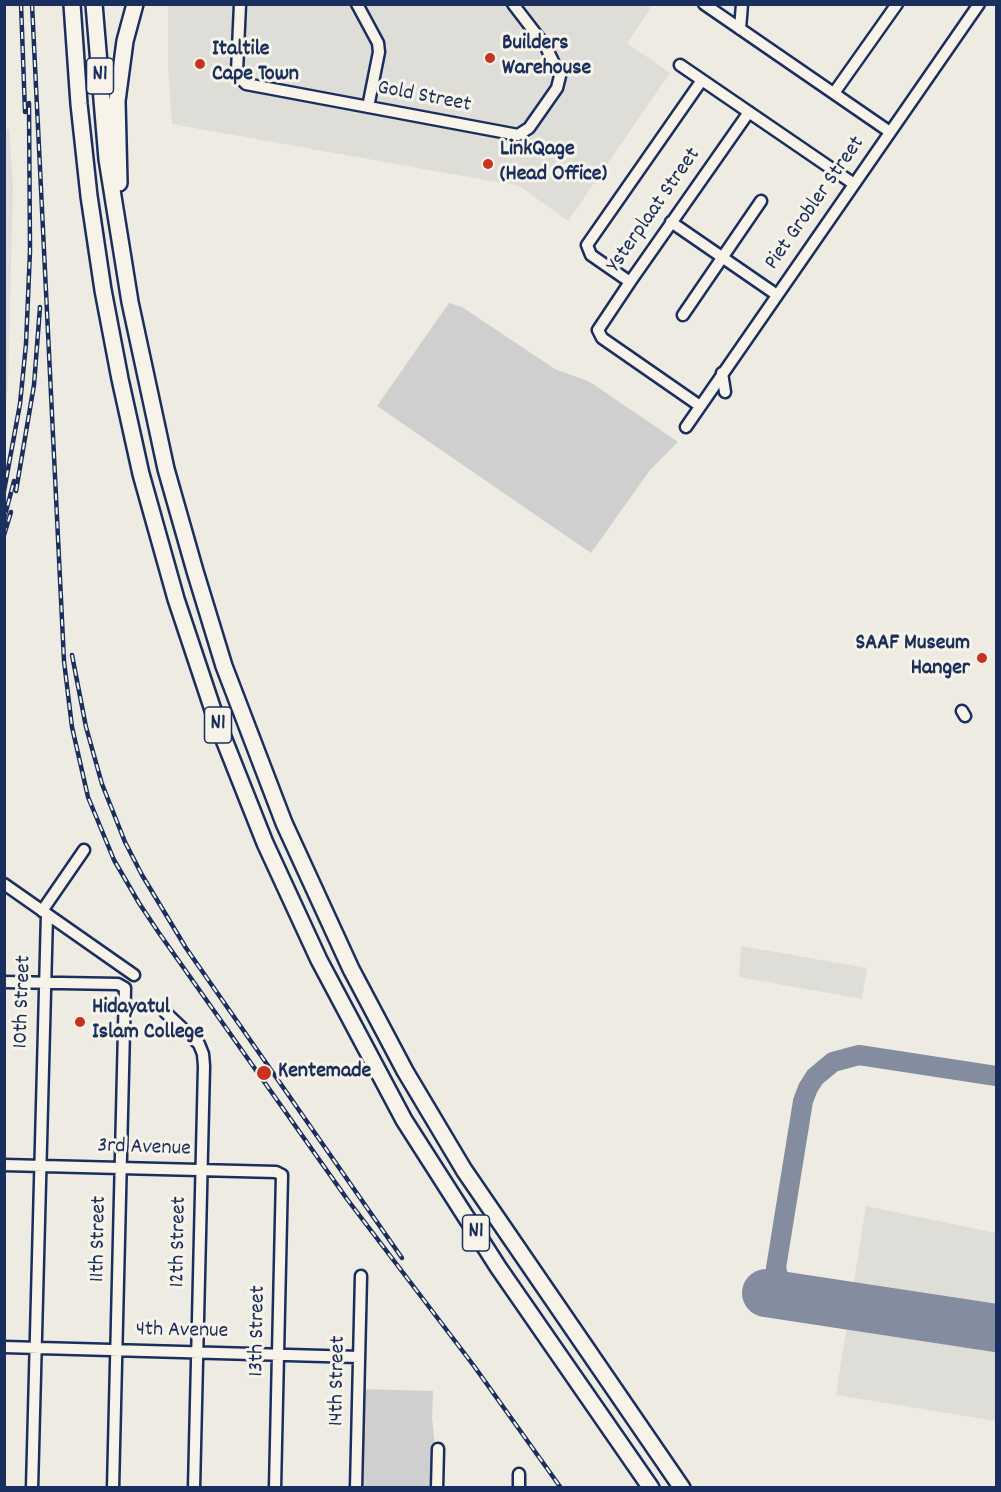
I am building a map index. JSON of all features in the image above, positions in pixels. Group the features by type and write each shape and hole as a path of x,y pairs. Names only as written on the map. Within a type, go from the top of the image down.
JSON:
{"highway":[{"name":"N1","path":"72,4 79,104 89,196 103,290 120,379 141,474 176,599 226,744 265,843 321,966 404,1120 498,1267 651,1488"},
{"name":"N1","path":"94,4 106,148 141,356 168,476 226,673 284,823 348,963 411,1080 464,1170 682,1488"},
{"path":"103,4 109,95 106,148"},
{"path":"121,242 117,101 125,41 135,4"},
{"path":"629,1411 690,1488"}],"street":[{"name":"Gold Street","path":"240,4 237,71 242,81 252,86 518,135 524,132 557,88 560,76 546,47 513,4"},
{"path":"357,4 378,43 379,52 368,107"},
{"path":"704,4 890,132"},
{"path":"740,29 742,4"},
{"path":"834,93 897,4"},
{"name":"Piet Grobler Street","path":"686,427 979,4"},
{"path":"680,65 854,184"},
{"path":"630,282 591,255 587,245 702,80"},
{"name":"Ysterplaat Street","path":"700,406 599,334 599,326 749,112"},
{"path":"682,315 760,201"},
{"path":"671,222 777,296"},
{"path":"722,373 725,392"},
{"path":"44,912 84,850"},
{"path":"4,884 134,975"},
{"name":"10th Street","path":"32,1488 44,912"},
{"path":"4,982 44,982"},
{"name":"11th Street","path":"44,982 118,984 123,986 125,991 113,1488"},
{"name":"12th Street","path":"165,1012 199,1044 203,1054 194,1488"},
{"name":"3rd Avenue","path":"4,1165 276,1172 282,1175"},
{"name":"13th Street","path":"274,1488 282,1175"},
{"name":"14th Street","path":"356,1488 361,1276"},
{"name":"4th Avenue","path":"4,1347 359,1357"},
{"path":"437,1488 438,1449"},
{"path":"519,1474 519,1488"}],"shaded area":[{"path":"168,5 646,5 651,8 627,43 670,73 568,221 519,186 172,124 168,69"},
{"path":"5,129 9,129 13,185 8,386 5,415"},
{"path":"449,303 462,307 555,369 590,382 678,442 650,470 591,553 377,406"},
{"path":"741,946 867,968 862,999 739,977"},
{"path":"866,1206 996,1233 996,1421 836,1395"},
{"path":"362,1389 433,1391 434,1487 359,1488"}],"taxiway":[{"path":"805,1299 783,1287 776,1268 803,1101 815,1077 833,1062 859,1055 996,1076"}],"runway":[{"path":"766,1293 996,1328"}],"railway":[{"path":"21,4 25,112"},
{"path":"32,4 64,661 72,727 88,797 114,860 159,933 347,1199 474,1366 561,1488"},
{"path":"4,491 20,404 26,344 30,251 29,103"},
{"path":"16,491 34,385 40,307"},
{"path":"4,519 14,481"},
{"path":"4,535 11,512"},
{"path":"72,655 86,727 102,784 125,842 142,875 186,948 402,1258"}],"place":[{"name":"Builders Warehouse","path":"490,58"},
{"name":"Italtile Cape Town","path":"200,64"},
{"name":"LinkQage (Head Office)","path":"488,164"},
{"name":"SAAF Museum Hanger","path":"982,658"},
{"name":"Hidayatul Islam College","path":"80,1022"},
{"name":"Kentemade","path":"264,1073"}]}
